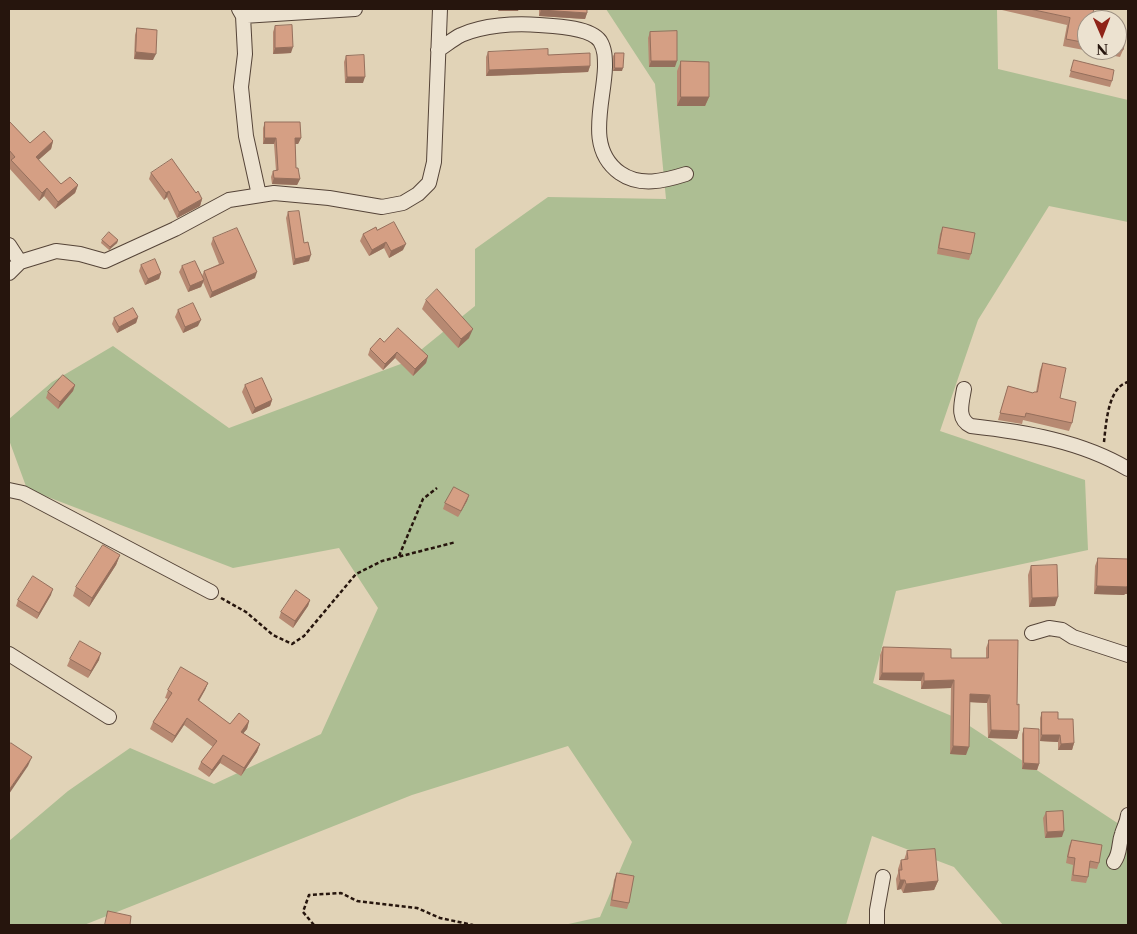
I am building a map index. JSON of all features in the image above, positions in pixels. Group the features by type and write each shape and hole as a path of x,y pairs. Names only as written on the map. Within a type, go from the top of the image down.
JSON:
{"street":[{"path":"259,195 246,136 241,87 245,54 241,12 355,9"},
{"path":"9,273 20,262 56,251 105,260 175,229 229,200 274,193 329,198 382,207 403,203 418,194 429,183 434,162 440,9"},
{"path":"438,50 461,35 493,26 523,24 570,27 596,37 600,41 605,56 599,132 600,146 604,156 619,172 636,180 657,182 686,174"},
{"path":"9,245 20,262"},
{"path":"964,389 961,416 965,423 971,426 1011,430 1061,442 1103,456 1128,470"},
{"path":"9,490 22,493 211,592"},
{"path":"1032,633 1049,628 1062,630 1073,637 1128,655"},
{"path":"9,654 109,717"},
{"path":"1114,862 1118,855 1122,834 1127,825 1128,815"},
{"path":"877,925 877,910 883,877"}],"path":[{"path":"1103,456 1106,422 1113,397 1117,388 1128,382"},
{"path":"399,556 422,499 437,488"},
{"path":"211,592 246,612 273,635 292,644 304,636 356,574 399,556 456,542"},
{"path":"314,925 303,912 309,895 341,893 357,901 417,908 440,918 473,925"}],"green space":[{"path":"606,9 997,9 998,69 1128,100 1128,222 1049,206 978,320 940,431 1085,480 1088,550 896,591 873,683 959,719 1128,830 1128,925 1003,925 954,867 872,836 846,925 564,925 600,917 632,842 568,746 412,795 84,925 9,925 9,841 68,791 130,748 214,784 321,734 378,608 339,548 233,568 27,489 9,440 9,419 52,382 113,346 229,428 406,362 475,306 475,249 548,197 666,199 655,84"}],"building":[{"path":"587,9 587,13 541,10"},
{"path":"1030,9 1094,9 1077,10 1077,41 1066,39 1070,18"},
{"path":"292,25 293,47 275,48 275,26"},
{"path":"137,28 157,30 156,54 136,52"},
{"path":"677,31 677,61 651,61 650,32"},
{"path":"548,49 548,55 590,53 590,66 489,70 488,52"},
{"path":"615,53 624,53 623,68 615,68"},
{"path":"364,55 365,77 347,77 346,56"},
{"path":"1074,60 1114,70 1112,81 1071,71"},
{"path":"681,61 709,62 709,97 681,97"},
{"path":"9,121 30,143 44,131 53,141 36,157 61,184 70,177 78,185 58,202 47,188 42,193 11,160 15,157 9,150"},
{"path":"265,122 300,122 301,138 295,138 296,168 298,168 300,179 274,178 273,171 278,170 276,138 265,138"},
{"path":"172,159 196,193 198,191 202,199 179,212 169,191 166,193 151,173"},
{"path":"299,211 304,243 308,242 311,255 295,259 288,212"},
{"path":"394,222 406,244 391,251 386,242 372,250 363,234 376,227 377,230"},
{"path":"943,227 975,233 971,254 939,248"},
{"path":"237,228 257,272 212,292 204,271 224,263 213,238"},
{"path":"109,232 118,240 110,247 102,240"},
{"path":"155,259 161,273 148,279 141,265"},
{"path":"195,261 204,280 190,286 182,266"},
{"path":"437,289 473,329 461,339 426,300"},
{"path":"193,303 201,320 185,327 178,310"},
{"path":"133,308 138,317 119,327 114,318"},
{"path":"398,328 428,356 415,369 397,352 385,364 370,349 380,338 384,342"},
{"path":"1043,363 1066,368 1060,398 1076,402 1072,423 1026,413 1025,417 1000,413 1008,386 1033,393 1037,392"},
{"path":"63,375 75,385 60,402 48,392"},
{"path":"262,378 272,400 255,408 245,385"},
{"path":"454,487 469,495 461,511 445,503"},
{"path":"103,545 120,555 92,598 76,587"},
{"path":"1098,558 1128,559 1128,586 1097,586"},
{"path":"1057,565 1058,597 1032,598 1031,566"},
{"path":"33,576 53,589 39,613 18,600"},
{"path":"296,590 310,600 295,621 281,612"},
{"path":"989,640 1018,640 1017,705 1019,704 1019,731 991,730 990,695 970,694 969,747 953,746 954,680 924,681 924,673 882,673 883,647 951,649 951,658 988,658"},
{"path":"80,641 101,653 91,671 70,659"},
{"path":"181,667 208,683 198,700 230,724 239,713 249,721 241,732 260,744 244,768 223,755 212,770 201,762 217,741 187,718 175,736 153,722 172,693 168,690"},
{"path":"1042,712 1058,712 1058,719 1073,719 1074,743 1061,744 1060,735 1042,735"},
{"path":"1024,728 1039,729 1039,764 1024,763"},
{"path":"11,743 32,757 9,790 9,745"},
{"path":"1063,811 1064,831 1047,832 1046,812"},
{"path":"1072,840 1102,845 1099,863 1090,861 1088,877 1073,875 1075,858 1068,857"},
{"path":"935,849 938,881 906,884 905,880 900,880 901,860 908,859 907,851"},
{"path":"617,873 634,876 629,903 612,900"},
{"path":"108,911 131,916 130,925 105,925"}]}
